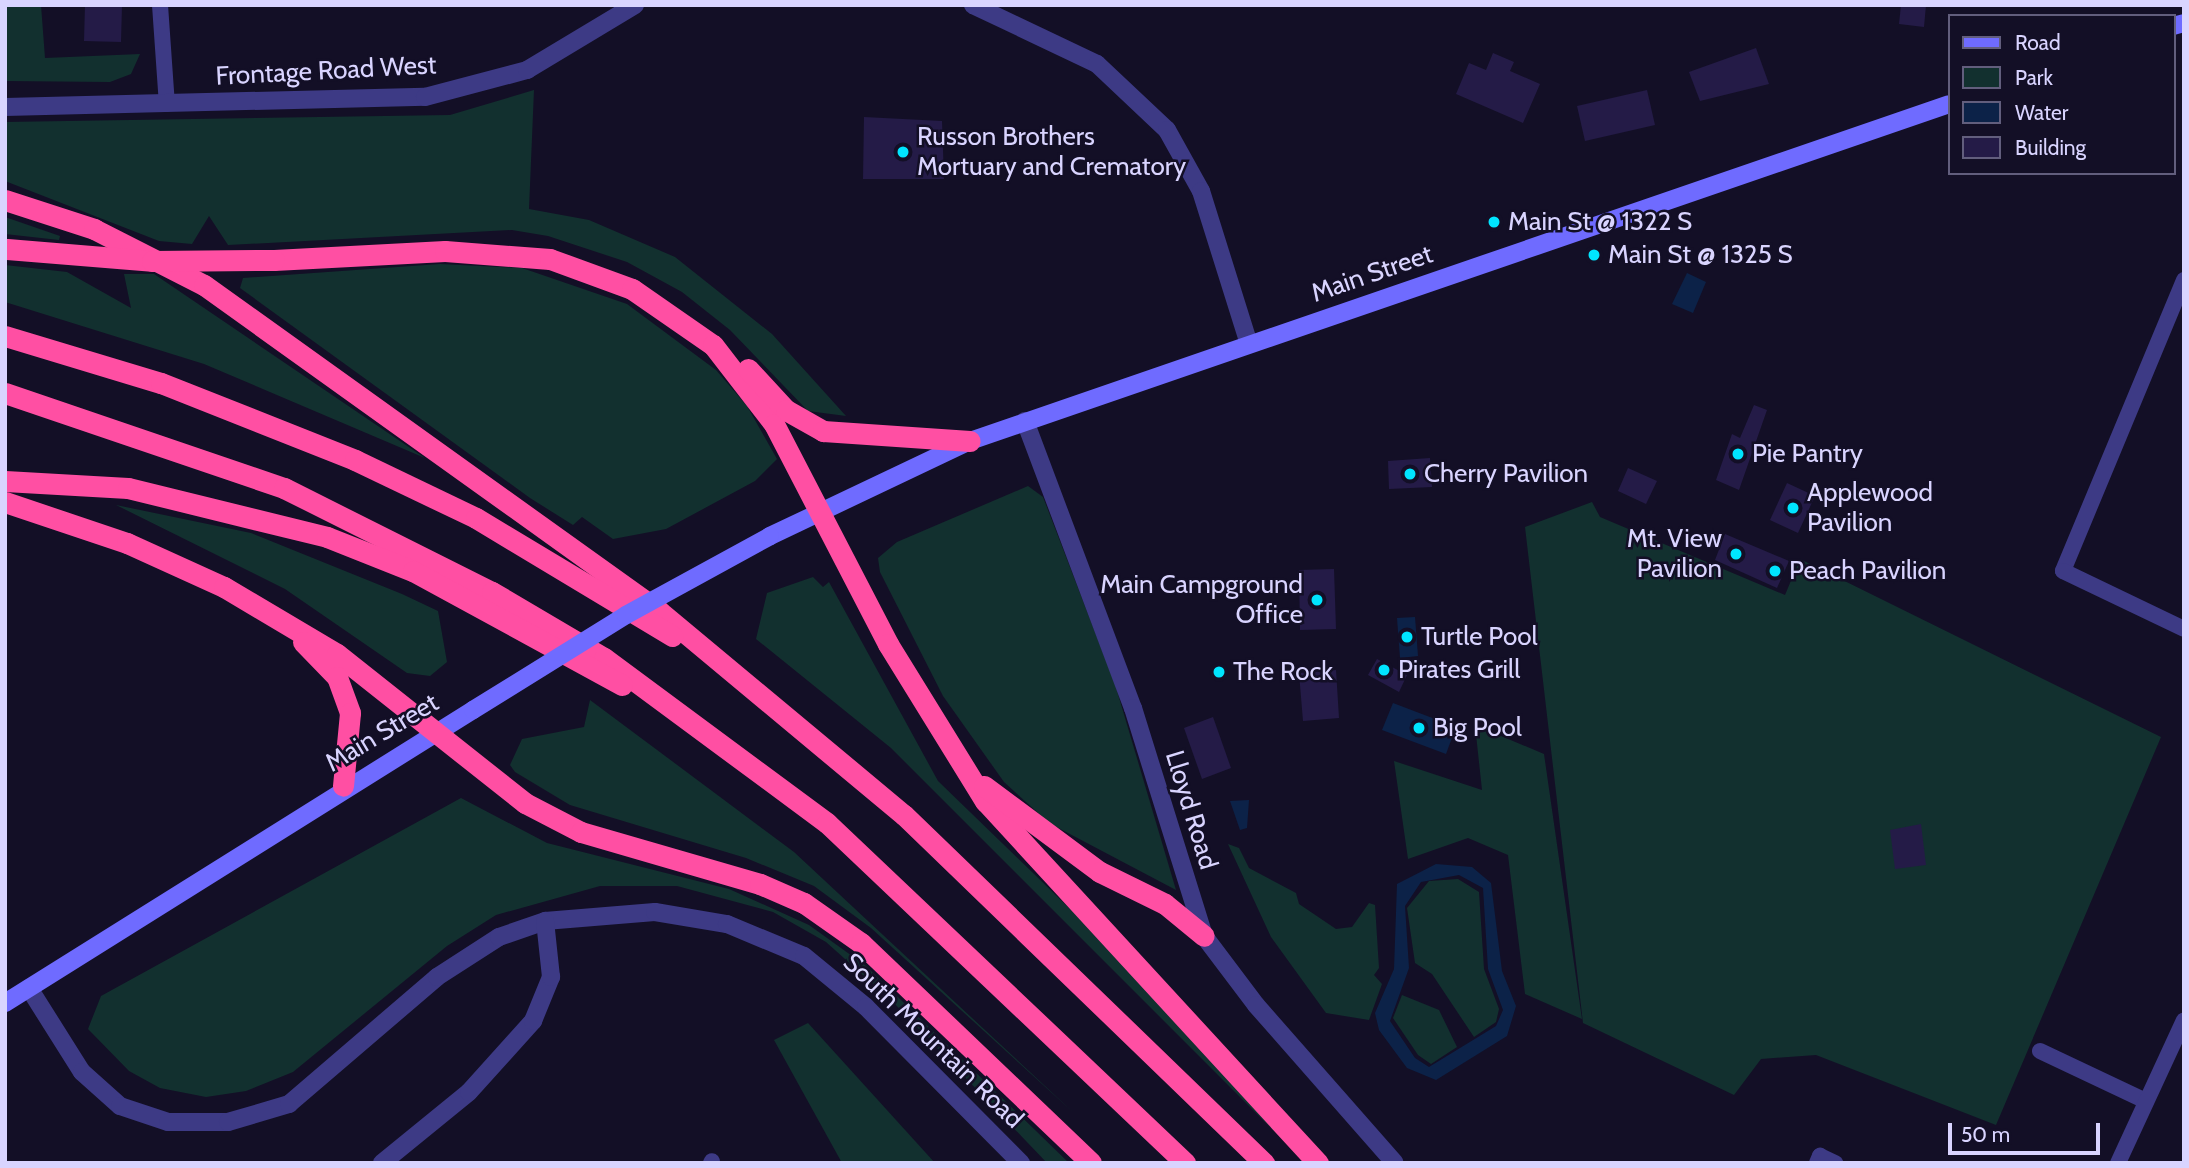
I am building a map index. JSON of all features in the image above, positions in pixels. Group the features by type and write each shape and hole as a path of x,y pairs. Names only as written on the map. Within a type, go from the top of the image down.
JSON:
{"highway":[{"path":"5,200 94,229 256,318 659,611 904,815 1264,1163"},
{"path":"6,249 152,261 274,260 445,251 550,259 632,289 675,314 723,356 774,424 817,510 933,722 973,778 985,801 1318,1163"},
{"path":"5,336 161,383 355,460 554,563 746,686"},
{"path":"723,356 750,370 786,410 824,431 970,441"},
{"path":"5,393 284,488 502,598 604,657 886,875 1185,1163"},
{"path":"5,481 128,488 327,537 413,571 673,708"},
{"path":"5,502 127,543 284,622 337,654 432,734 525,803 581,832 760,884 824,916 861,943 1091,1163"},
{"path":"284,622 337,677 349,713 343,786"},
{"path":"973,778 1100,872 1165,904 1204,936"}],"main road":[{"name":"Main Street","path":"5,1003 343,786 473,710 626,615 817,510 970,441 1948,104"}],"street":[{"path":"160,5 167,104"},
{"name":"Frontage Road West","path":"5,107 425,97 478,87 527,70 635,5"},
{"path":"973,5 1097,64 1167,130 1201,191 1249,344"},
{"path":"2184,280 2063,571 2184,629"},
{"name":"Lloyd Road","path":"1026,421 1133,708 1204,936 1256,1005 1395,1163"},
{"name":"South Mountain Road","path":"29,988 82,1072 120,1106 168,1122 228,1122 289,1104 437,977 499,937 545,921 655,912 727,924 804,956 866,1007 1021,1163"},
{"path":"382,1163 469,1092 533,1021 551,977 545,921"},
{"path":"2118,1163 2184,1020"},
{"path":"2039,1051 2146,1101"},
{"path":"1817,1163 1820,1156 1835,1163"}],"green space":[{"path":"5,5 41,5 45,58 140,54 131,74 110,82 5,81"},
{"path":"534,90 529,209 589,220 675,257 772,334 846,416 808,411 730,330 682,292 627,262 548,236 512,230 228,245 209,216 192,244 159,241 5,181 5,122 450,115"},
{"path":"5,217 60,236 59,240 5,234"},
{"path":"440,264 522,268 627,304 716,370 747,406 777,459 755,481 666,529 613,539 582,517 573,525 530,498 240,288 243,278"},
{"path":"5,265 67,272 131,308 124,274 154,274 425,458 204,364 5,302"},
{"path":"1028,486 1043,497 1115,684 1176,890 1049,823 1004,782 943,696 880,572 878,558 897,542"},
{"path":"1592,502 1600,517 1785,595 1800,559 2161,737 1996,1125 1816,1055 1761,1059 1734,1095 1583,1023 1525,527"},
{"path":"116,505 251,533 438,611 447,662 430,676 407,673 285,589"},
{"path":"813,577 823,587 829,582 938,781 1099,937 1295,1152 891,748 756,639 767,593"},
{"path":"590,700 794,852 1075,1114 871,928 814,886 746,858 570,805 515,772 510,765 522,739 584,727"},
{"path":"1475,725 1544,754 1582,1019 1525,994 1508,855 1468,838 1408,859 1394,761 1482,790"},
{"path":"461,798 547,843 729,889 809,925 866,966 1069,1163 1047,1163 893,1002 826,942 773,912 677,886 600,886 496,915 447,946 293,1072 246,1091 206,1097 160,1088 129,1071 88,1029 101,996"},
{"path":"1228,844 1239,848 1249,868 1296,893 1299,904 1336,929 1352,927 1369,903 1375,905 1379,968 1374,975 1382,984 1369,1020 1326,1013 1271,937"},
{"path":"1458,879 1479,892 1484,969 1499,1009 1496,1022 1474,1037 1432,974 1415,963 1407,908 1429,881"},
{"path":"1402,995 1439,1010 1457,1047 1431,1064 1418,1055 1393,1018"},
{"path":"808,1023 935,1163 842,1163 774,1040"}],"water":[{"path":"1687,273 1706,282 1693,313 1672,304"},
{"name":"Turtle Pool","path":"1415,617 1418,656 1400,658 1397,618"},
{"name":"Big Pool","path":"1393,703 1456,727 1446,754 1382,730"},
{"path":"1249,800 1247,828 1240,830 1230,801"},
{"path":"1436,864 1472,867 1491,883 1502,971 1516,1006 1507,1036 1436,1080 1407,1068 1379,1030 1375,1013 1394,969 1397,884","holes":["1459,875 1483,888 1488,969 1503,1010 1496,1026 1429,1067 1415,1058 1390,1021 1409,968 1405,906 1421,882"]}],"building":[{"path":"85,5 122,5 121,42 84,41"},
{"path":"1901,5 1926,5 1924,27 1899,24"},
{"path":"1756,48 1769,84 1700,101 1689,72"},
{"path":"1493,53 1514,62 1510,71 1540,84 1523,123 1456,94 1469,63 1486,70"},
{"path":"1647,90 1655,125 1585,141 1577,106"},
{"path":"864,117 942,121 944,179 863,179"},
{"name":"Pie Pantry","path":"1754,405 1767,410 1739,490 1716,480 1732,434 1740,438"},
{"name":"Cherry Pavilion","path":"1430,458 1432,487 1389,489 1388,461"},
{"path":"1628,468 1657,481 1646,504 1618,491"},
{"name":"Applewood Pavilion","path":"1787,483 1815,496 1798,533 1770,520"},
{"path":"1725,534 1789,561 1777,588 1715,560"},
{"name":"Main Campground Office","path":"1334,569 1336,629 1300,630 1299,570"},
{"name":"Pirates Grill","path":"1377,659 1407,675 1399,692 1368,675"},
{"path":"1336,670 1339,718 1303,721 1299,673"},
{"path":"1213,717 1231,768 1202,779 1184,728"},
{"path":"1921,824 1926,865 1895,869 1890,830"}],"place":[{"name":"Russon Brothers Mortuary and Crematory","path":"903,152"},
{"name":"Main St @ 1322 S","path":"1494,222"},
{"name":"Main St @ 1325 S","path":"1594,255"},
{"name":"Pie Pantry","path":"1738,454"},
{"name":"Cherry Pavilion","path":"1410,474"},
{"name":"Applewood Pavilion","path":"1793,508"},
{"name":"Mt. View Pavilion","path":"1736,554"},
{"name":"Peach Pavilion","path":"1775,571"},
{"name":"Main Campground Office","path":"1317,600"},
{"name":"Turtle Pool","path":"1407,637"},
{"name":"Pirates Grill","path":"1384,670"},
{"name":"The Rock","path":"1219,672"},
{"name":"Big Pool","path":"1419,728"}]}
